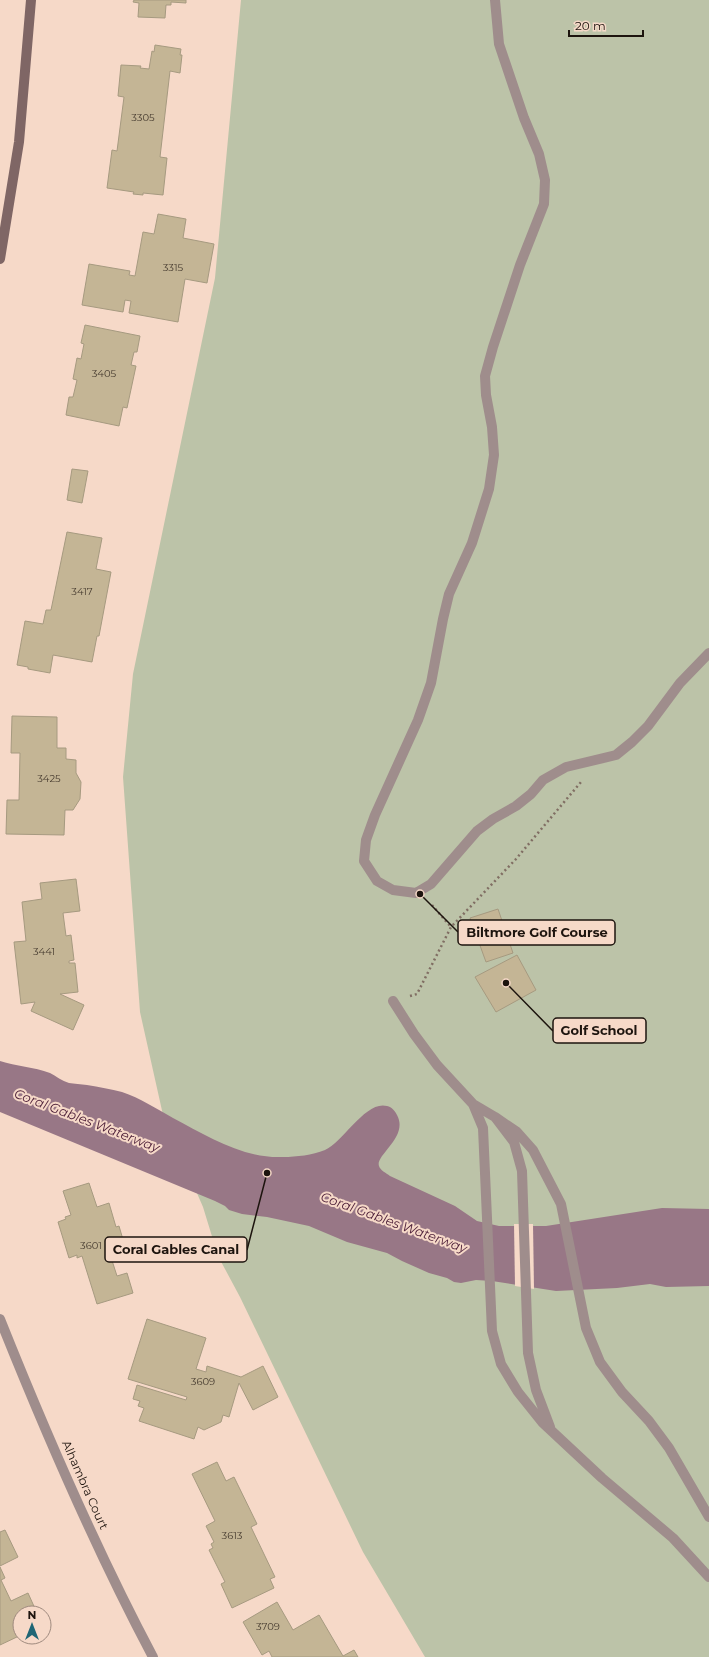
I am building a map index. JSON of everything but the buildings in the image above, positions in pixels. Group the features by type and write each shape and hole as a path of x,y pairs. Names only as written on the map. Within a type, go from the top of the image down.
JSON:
{"street":[{"path":"0,259 19,142 31,0"},
{"path":"495,0 499,44 524,118 539,154 545,180 544,204 520,265 492,347 485,376 494,455 489,489 472,543 449,594 431,683 405,751 375,815 366,840 364,861 377,881 393,890 416,893 431,884 477,830 492,819 516,806 531,794 544,780 566,767 616,755 632,742 656,716 680,683 709,653"},
{"path":"393,1001 414,1034 437,1065 473,1104 517,1132 533,1150 561,1204 565,1217 578,1293 586,1328 600,1362 622,1392 649,1421 669,1448 709,1517"},
{"path":"473,1104 483,1128 492,1331 501,1364 518,1392 542,1422 602,1478 673,1538 709,1577"},
{"path":"495,1117 514,1142 522,1171 525,1300 530,1360 536,1390 552,1432"},
{"name":"Alhambra Court","path":"0,1319 64,1471 101,1553 130,1614 153,1657"}],"path":[{"path":"393,1001 417,994 451,927 516,859 601,759"},
{"path":"420,890 451,927"}],"green space":[{"path":"241,0 709,0 709,1657 425,1657 363,1552 240,1297 218,1256 203,1207 163,1115 140,1012 123,777 133,674 215,278"}],"water":[{"name":"Coral Gables Waterway","path":"0,1061 44,1071 69,1083 109,1089 129,1094 212,1139 240,1150 268,1157 299,1156 325,1150 332,1146 371,1109 379,1106 387,1106 393,1109 400,1123 396,1138 379,1162 381,1169 390,1176 455,1206 477,1221 499,1226 546,1226 662,1208 709,1209 709,1286 666,1287 650,1284 617,1288 556,1291 492,1281 476,1280 461,1283 454,1282 447,1278 429,1273 387,1253 347,1242 309,1226 267,1217 242,1214 229,1210 225,1206 215,1201 0,1112"}],"pier":[{"path":"514,1224 533,1224 534,1289 515,1286"}],"place":[{"name":"Biltmore Golf Course","path":"420,894"},
{"name":"Golf School","path":"506,983"},
{"name":"Coral Gables Canal","path":"267,1173"}]}
